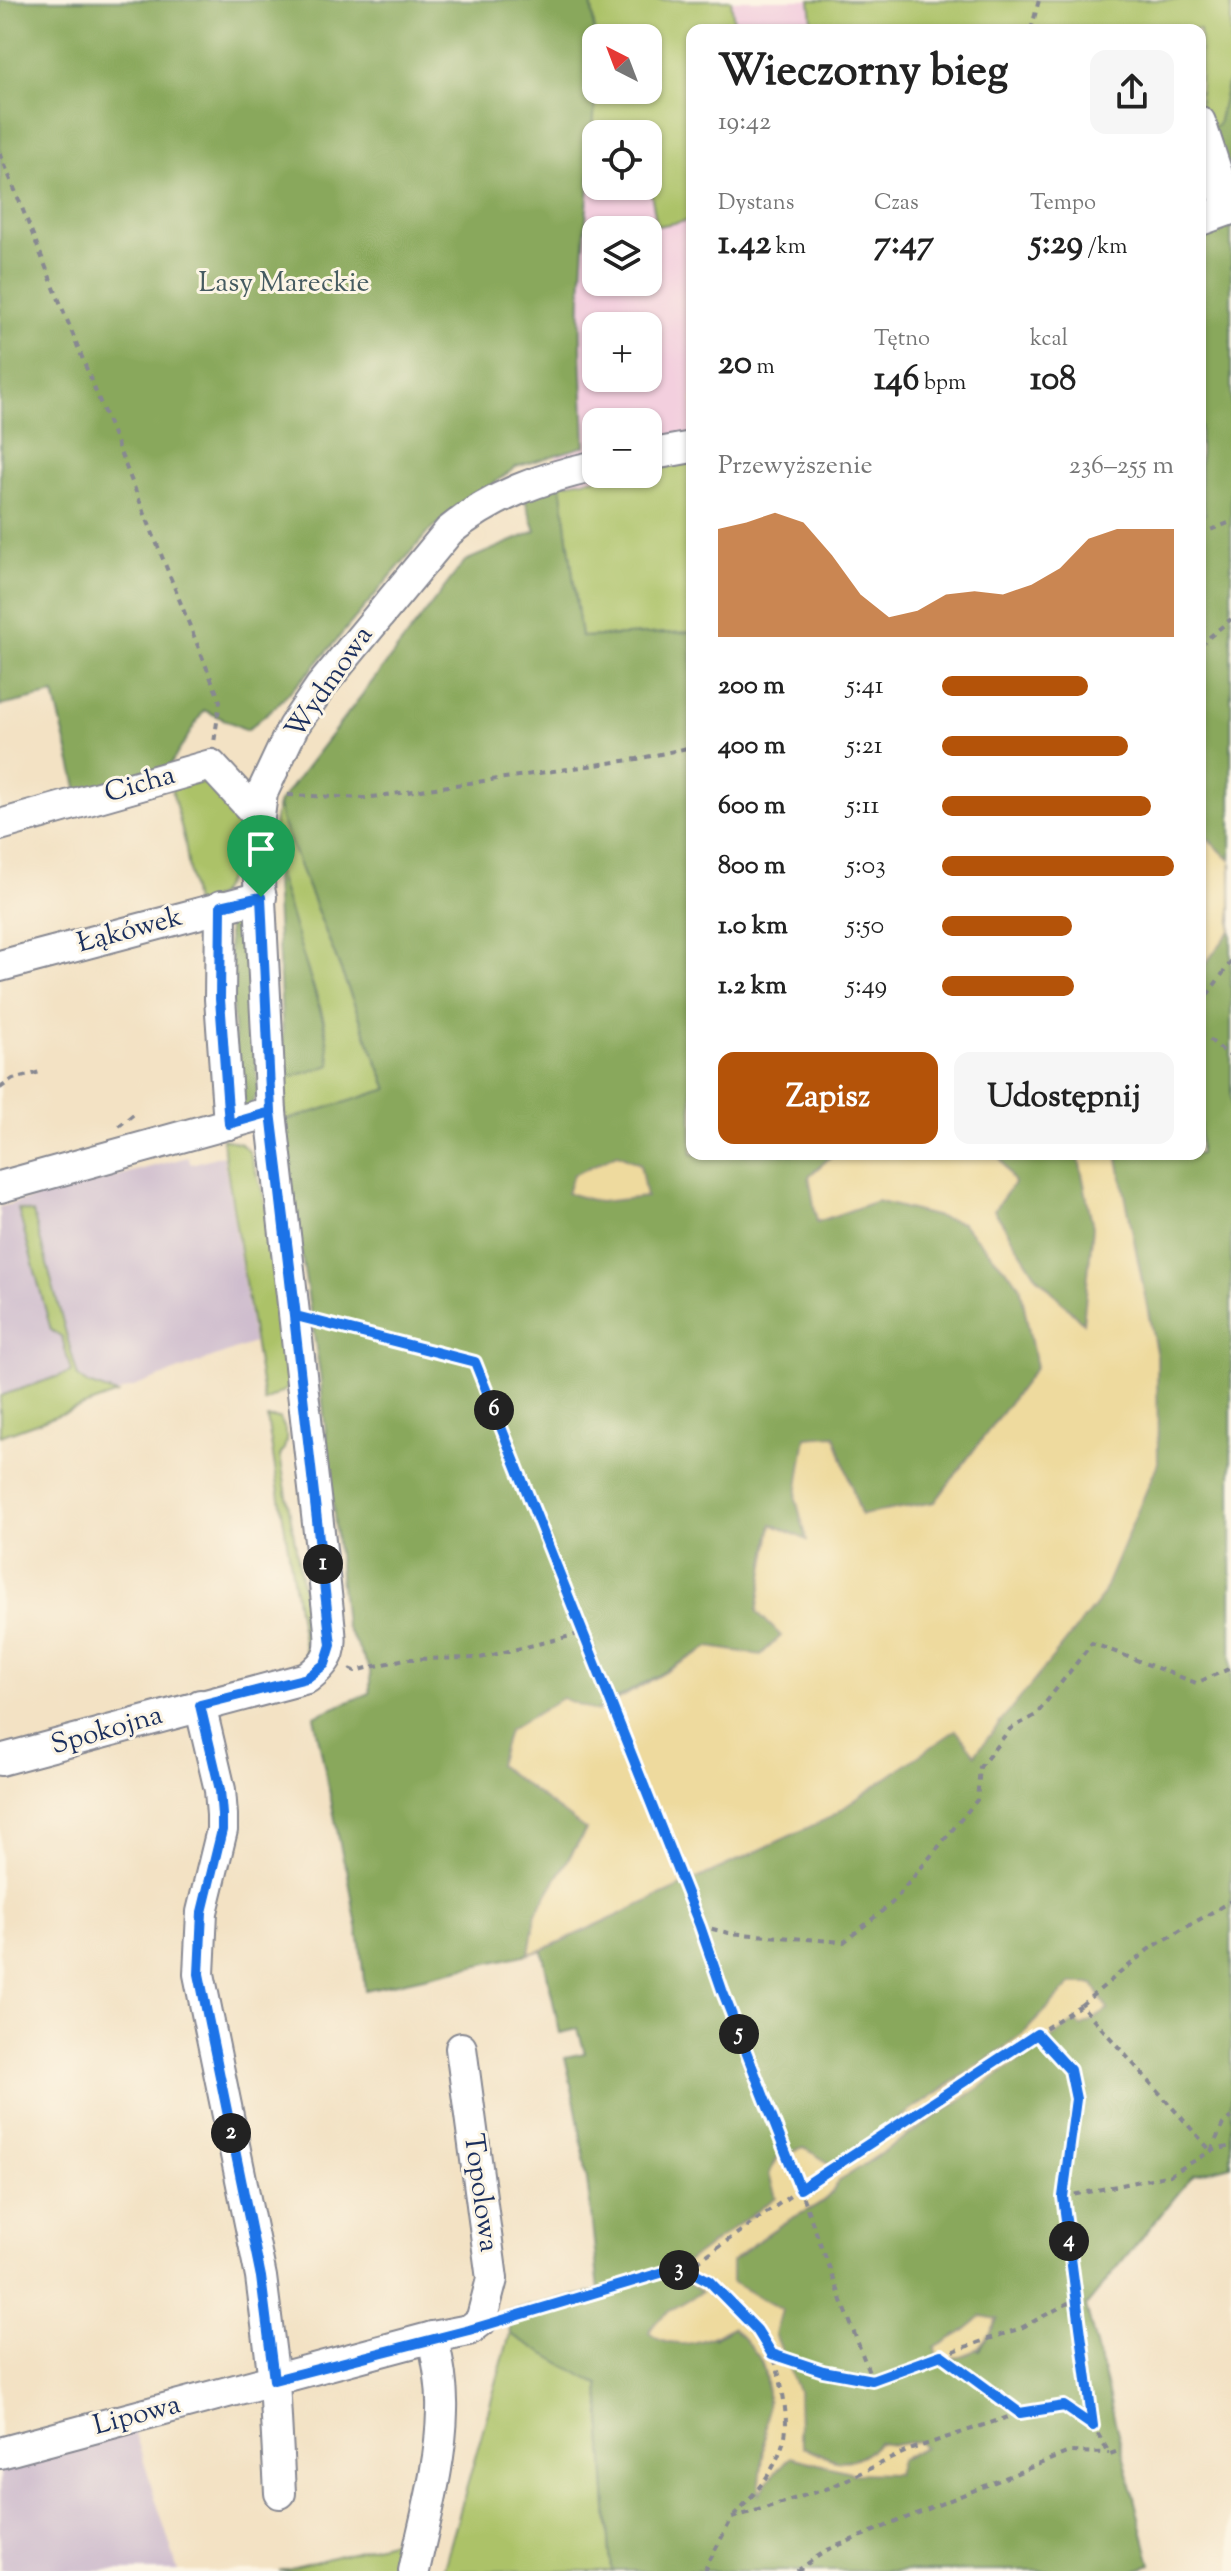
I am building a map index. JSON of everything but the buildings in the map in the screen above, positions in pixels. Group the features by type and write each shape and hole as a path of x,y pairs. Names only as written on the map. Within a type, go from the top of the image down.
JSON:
{"street":[{"path":"1206,139 1230,209 1206,218"},
{"path":"662,452 686,448"},
{"name":"Wydmowa","path":"316,1671 331,1645 271,1112 257,842 260,805 293,727 321,686 449,531 503,494 582,469"},
{"name":"Cicha","path":"0,825 211,765 260,805"},
{"name":"Łąkówek","path":"0,966 261,897"},
{"path":"221,906 220,999 229,1124"},
{"path":"0,1187 271,1112"},
{"name":"Spokojna","path":"0,1760 316,1671"},
{"path":"200,1705 220,1790 222,1830 202,1912 199,1974 261,2277 274,2380 280,2493"},
{"name":"Topolowa","path":"461,2048 492,2279 481,2321 469,2330"},
{"name":"Lipowa","path":"0,2453 469,2330"},
{"path":"414,2571 435,2470 442,2412 440,2375 433,2337"}],"path":[{"path":"1033,24 1039,0"},
{"path":"0,153 220,701 211,765"},
{"path":"1206,532 1231,522"},
{"path":"1206,640 1231,619"},
{"path":"260,805 365,798 637,759 686,748"},
{"path":"1206,997 1231,962"},
{"path":"1206,1037 1231,1057"},
{"path":"0,1088 13,1079 44,1071"},
{"path":"296,1316 475,1362 700,1926 872,2380"},
{"path":"316,1671 355,1671 405,1659 480,1658 583,1633"},
{"path":"700,1926 729,1933 844,1942 892,1903 977,1800 980,1767 1010,1729 1036,1715 1092,1643 1196,1683 1231,1668"},
{"path":"469,2330 664,2272 687,2269 800,2189 1081,2005 1149,1949 1231,1901"},
{"path":"1081,2005 1211,2151"},
{"path":"1037,2034 1070,2070 1076,2099 1063,2197 1093,2426 1110,2454"},
{"path":"1211,2151 1223,2124 1231,2117"},
{"path":"1063,2197 1170,2175 1211,2151 1231,2146"},
{"path":"687,2269 709,2281 757,2330 772,2354 782,2390 786,2433 772,2473 732,2518 704,2571"},
{"path":"772,2354 823,2371 872,2380 1021,2328 1076,2299"},
{"path":"941,2355 1020,2413"},
{"path":"732,2518 829,2488 909,2450 1020,2413 1064,2406 1093,2426"},
{"path":"797,2571 827,2550 1069,2452 1110,2454 1121,2450"}],"shaded area":[{"path":"591,0 1231,0 1231,67 1206,37 1206,24 686,24 686,625 558,475 556,455 582,446 582,488 662,488 662,408 584,408 584,392 662,392 662,312 582,312 582,337 581,301 582,287 582,296 662,296 662,216 587,216 588,200 662,200 662,120 594,120 595,104 662,104 662,24 594,24"},
{"path":"223,1155 253,1343 0,1436 0,1207 188,1157 191,1164"},
{"path":"134,2430 178,2571 0,2571 0,2467"}],"green space":[{"name":"Lasy Mareckie","path":"0,0 591,0 593,24 582,24 582,104 594,104 593,120 582,120 582,200 588,200 586,216 582,216 582,447 516,467 429,531 311,670 277,705 247,730 204,710 169,767 79,795 54,694 0,706"},
{"path":"591,0 731,0 734,24 686,24 686,221 662,225 662,216 655,216 652,200 662,200 662,120 593,120 594,104 662,104 662,24 594,24"},
{"path":"810,0 1231,0 1231,67 1218,125 1206,129 1206,24 812,24"},
{"path":"1231,67 1231,861 1206,838 1206,129 1218,125"},
{"path":"686,463 686,632 581,637 561,484 582,480 582,488 662,488 662,467"},
{"path":"561,484 581,637 686,632 686,1160 827,1160 809,1176 817,1222 877,1201 962,1223 1020,1285 1036,1367 935,1502 861,1516 835,1436 796,1499 807,1541 772,1524 757,1611 781,1636 761,1655 709,1647 498,1765 586,1829 536,1913 529,1954 365,1990 347,1869 314,1716 370,1693 370,1669 345,1625 320,1374 284,1121 388,1089 281,819 278,804 465,561 536,531 524,497"},
{"path":"217,781 237,817 243,850 219,895 194,905 185,842 171,786"},
{"path":"278,804 281,819 388,1090 284,1121 285,1079 331,1064 324,1021 280,886 274,831"},
{"path":"274,861 323,1020 331,1065 285,1079"},
{"path":"227,918 247,918 258,1092 251,1105 239,1111"},
{"path":"1231,930 1231,2165 1193,2175 1086,2306 1151,2565 1132,2571 611,2571 599,2385 510,2334 507,2311 599,2291 582,2144 565,2057 585,2053 578,2029 560,2033 542,1950 829,1818 956,1729 976,1754 1157,1357 1118,1160 1206,1160 1206,963","holes":["1071,1984 1093,1984 1107,2011 1075,2022 1049,2038 1039,2051 838,2182 823,2201 774,2229 732,2261 732,2282 775,2334 803,2447 842,2461 860,2457 878,2443 894,2445 919,2441 924,2447 900,2460 854,2473 791,2457 760,2492 768,2410 765,2377 759,2357 733,2327 714,2338 665,2315 702,2291 776,2197 769,2174 804,2148 830,2164 1020,2037","982,2316 997,2320 979,2350 935,2348"]},
{"path":"222,1138 240,1143 249,1151 263,1193 274,1248 292,1386 264,1402"},
{"path":"1001,1160 1079,1160 1093,1227 1083,1324 1035,1274 994,1210 1014,1183"},
{"path":"18,1209 33,1213 78,1377 88,1384 117,1394 0,1436 0,1396 71,1372 62,1337 51,1330"},
{"path":"267,1418 279,1418 286,1432 285,1446 280,1456 311,1634 309,1655 305,1653"},
{"path":"510,2334 599,2385 611,2571 443,2571"},
{"path":"401,2539 396,2571 279,2571"}],"sand":[{"path":"1206,838 1231,861 1231,930 1206,963"},
{"path":"617,1154 640,1164 646,1197 599,1202 567,1193 573,1175"},
{"path":"827,1160 1001,1160 1014,1183 994,1210 1035,1274 1083,1323 1093,1227 1079,1160 1118,1160 1157,1357 1158,1463 1101,1598 975,1754 956,1730 829,1818 529,1954 536,1913 586,1830 498,1765 508,1731 562,1698 597,1712 709,1647 761,1655 781,1636 757,1612 772,1524 807,1540 796,1499 806,1437 835,1435 861,1515 935,1502 1036,1367 1020,1285 962,1223 877,1201 817,1222 809,1176"},
{"path":"1071,1984 1093,1984 1108,2010 1081,2027 1075,2022 1035,2052 838,2182 823,2201 774,2229 732,2261 732,2282 782,2310 775,2334 798,2391 799,2434 803,2447 842,2461 860,2457 878,2443 894,2445 919,2441 924,2447 900,2460 896,2474 854,2473 791,2457 759,2494 767,2403 764,2368 758,2356 733,2327 701,2341 679,2344 658,2339 649,2333 664,2315 701,2292 677,2276 679,2268 776,2197 769,2174 778,2157 804,2148 831,2164 1020,2037"},
{"path":"982,2316 997,2319 980,2345 968,2354 937,2361 935,2348"}],"route":[{"path":"261,897 221,906 220,999 229,1124 271,1112 296,1316 475,1362 700,1926 800,2189 1037,2034 1070,2070 1076,2099 1063,2197 1093,2426 1064,2406 1020,2413 941,2355 872,2380 823,2371 772,2354 757,2330 709,2281 687,2269 664,2272 469,2330 274,2380 261,2277 199,1974 202,1912 222,1830 220,1790 200,1705 307,1678 325,1664 331,1645 271,1112 261,897"}]}
